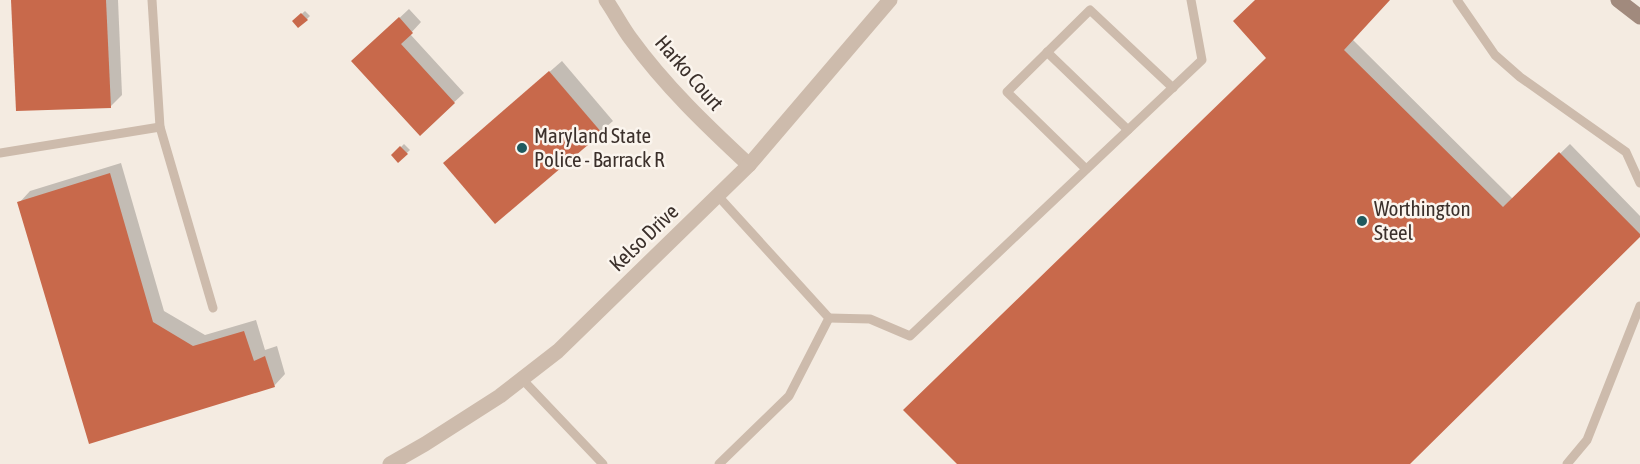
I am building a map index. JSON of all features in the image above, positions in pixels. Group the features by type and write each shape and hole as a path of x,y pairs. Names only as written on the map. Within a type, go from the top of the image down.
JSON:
{"main road":[{"path":"1618,0 1640,17"}],"street":[{"name":"Harko Court","path":"606,0 632,39 666,82 701,120 749,165"},
{"name":"Kelso Drive","path":"390,464 481,408 558,351 749,165 890,0"}],"lane":[{"path":"152,0 160,127 213,308"},
{"path":"718,196 829,318 870,319 910,336 1202,60 1191,0"},
{"path":"1457,0 1495,55 1520,77 1626,152 1640,183"},
{"path":"1086,170 1007,92 1090,10 1173,88"},
{"path":"1047,52 1128,130"},
{"path":"0,153 160,127"},
{"path":"1567,464 1587,440 1640,306"},
{"path":"719,464 789,396 829,318"},
{"path":"522,379 603,464"}],"building":[{"path":"11,0 106,0 111,108 16,111"},
{"name":"Worthington Steel","path":"1255,0 1390,0 1344,50 1503,207 1559,152 1640,234 1640,237 1410,464 957,464 903,410 1266,58 1233,21"},
{"path":"301,13 308,20 298,28 292,21"},
{"path":"399,17 413,33 401,44 455,103 420,136 351,61"},
{"name":"Maryland State Police - Barrack R","path":"549,71 602,133 495,224 443,163"},
{"path":"400,146 408,154 398,163 391,155"},
{"path":"110,173 153,322 193,346 244,331 254,361 265,356 275,387 89,444 17,202"}],"place":[{"name":"Maryland State Police - Barrack R","path":"522,148"},
{"name":"Worthington Steel","path":"1362,221"}]}
